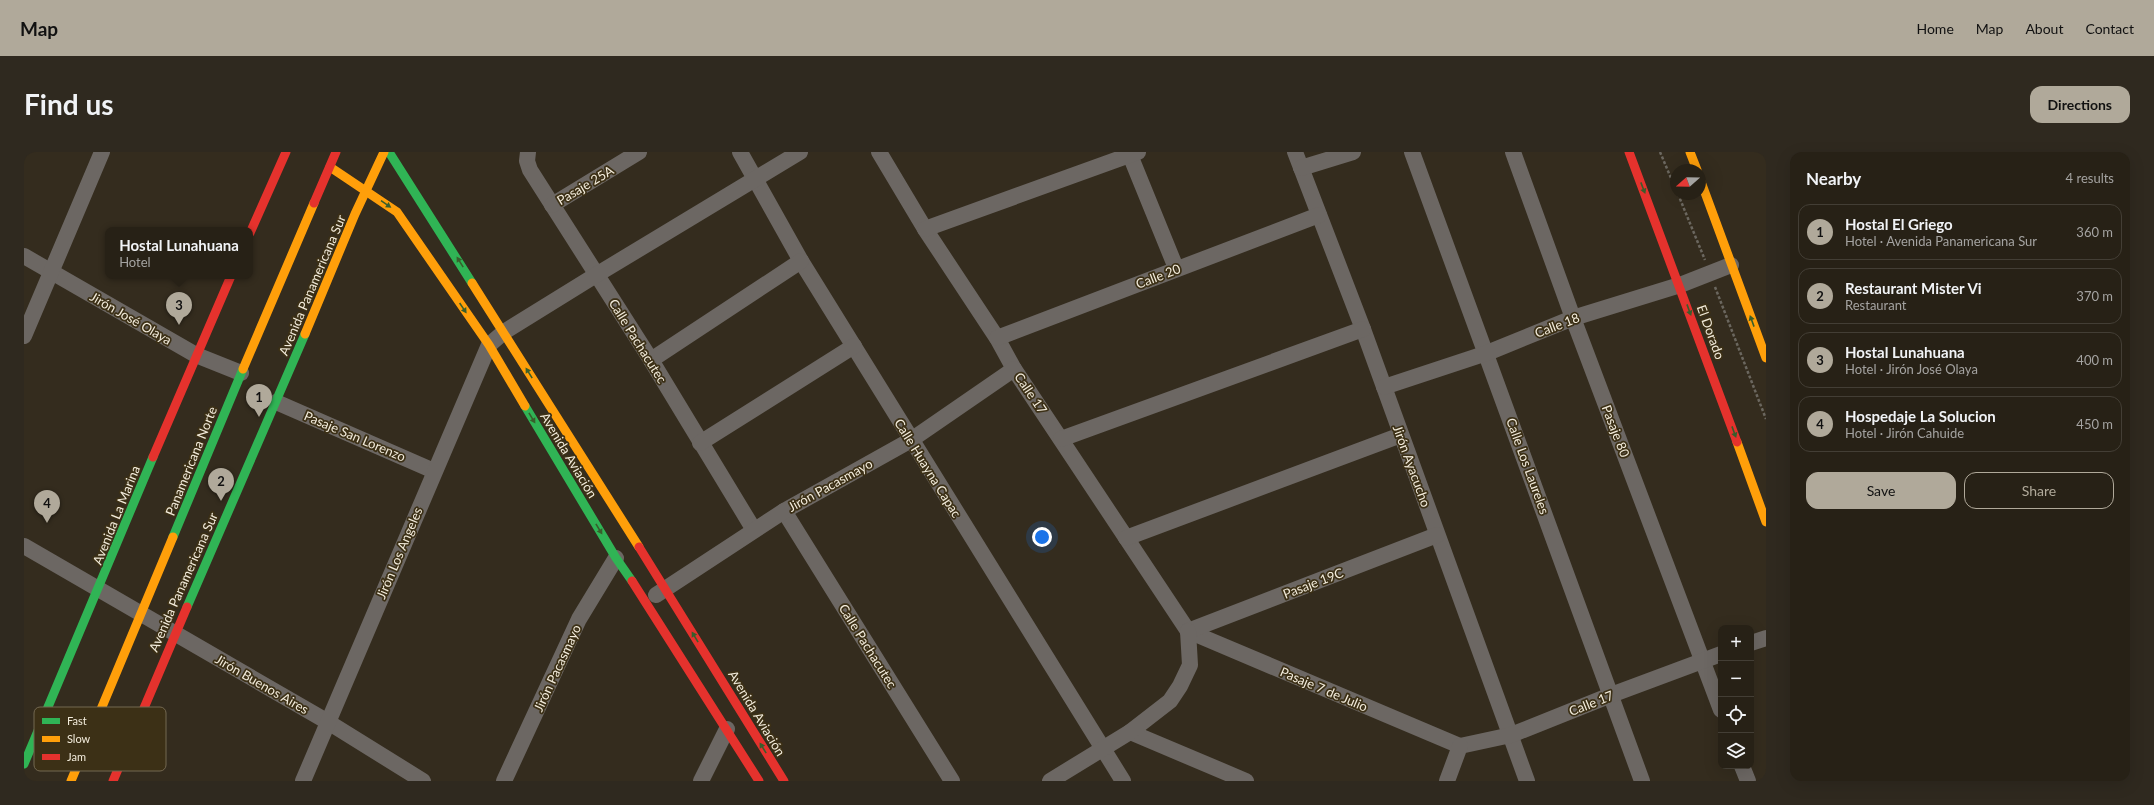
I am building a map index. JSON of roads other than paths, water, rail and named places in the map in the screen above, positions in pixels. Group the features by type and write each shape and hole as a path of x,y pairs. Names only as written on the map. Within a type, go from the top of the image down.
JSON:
{"main road":[{"name":"Panamericana Norte","path":"102,707 240,373 336,152"},
{"name":"Avenida Panamericana Sur","path":"144,707 276,402 365,190 384,152"},
{"name":"Avenida Aviación","path":"389,152 666,588 784,781"},
{"name":"El Dorado","path":"1630,152 1766,522"},
{"path":"1690,152 1695,164"},
{"path":"252,227 283,153"},
{"name":"Avenida Aviación","path":"330,167 397,212 489,345 616,558 647,602 759,781"},
{"path":"1706,195 1766,358"},
{"name":"Avenida La Marina","path":"49,707 99,590 196,355 230,279"},
{"name":"Avenida La Marina","path":"24,764 34,741"},
{"name":"Panamericana Norte","path":"71,781 75,771"},
{"name":"Avenida Panamericana Sur","path":"113,781 117,771"}],"street":[{"path":"24,336 50,271 102,152"},
{"name":"Calle Pachacutec","path":"528,152 527,161 530,170 651,360 754,530"},
{"name":"Pasaje 25A","path":"552,205 639,152"},
{"name":"Calle Huayna Capac","path":"740,152 754,180 801,261 1102,750 1123,781"},
{"name":"Jirón Los Angeles","path":"303,781 489,345 504,332 800,152"},
{"name":"Calle 17","path":"879,152 925,229 997,338 1014,369 1188,631"},
{"name":"Jirón Ayacucho","path":"1295,152 1363,329 1527,781"},
{"path":"1301,168 1353,152"},
{"name":"Calle Los Laureles","path":"1412,152 1487,353 1642,781"},
{"name":"Pasaje 80","path":"1513,152 1573,318 1718,702"},
{"path":"925,229 1134,154 1176,268"},
{"name":"Calle 20","path":"997,338 1176,268 1319,215"},
{"name":"Jirón José Olaya","path":"24,256 196,355 240,373"},
{"path":"651,360 801,261"},
{"name":"Calle 18","path":"1384,387 1487,353 1573,318 1680,285 1732,265"},
{"path":"1061,439 1363,329"},
{"path":"700,443 854,346"},
{"name":"Jirón Pacasmayo","path":"647,602 784,511 911,440 1014,369"},
{"name":"Pasaje San Lorenzo","path":"276,402 434,471"},
{"path":"1126,538 1401,435"},
{"name":"Calle Pachacutec","path":"784,511 952,781"},
{"name":"Pasaje 19C","path":"1188,631 1438,535"},
{"name":"Jirón Buenos Aires","path":"24,546 328,722 423,781"},
{"name":"Jirón Pacasmayo","path":"504,781 579,619 616,558"},
{"path":"1050,781 1130,732 1170,701 1180,686 1190,665 1188,631"},
{"name":"Pasaje 7 de Julio","path":"1188,631 1460,746"},
{"path":"1754,642 1766,638"},
{"name":"Calle 17","path":"1460,746 1511,735 1611,695 1718,655"},
{"path":"701,781 727,729"},
{"path":"1130,732 1246,781"},
{"path":"1447,781 1460,746"},
{"path":"1743,769 1748,781"}],"place":[{"name":"Hostal Lunahuana","path":"179,325"},
{"name":"Hostal El Griego","path":"259,417"},
{"name":"Restaurant Mister Vi","path":"221,501"},
{"name":"Hospedaje La Solucion","path":"47,523"}]}
